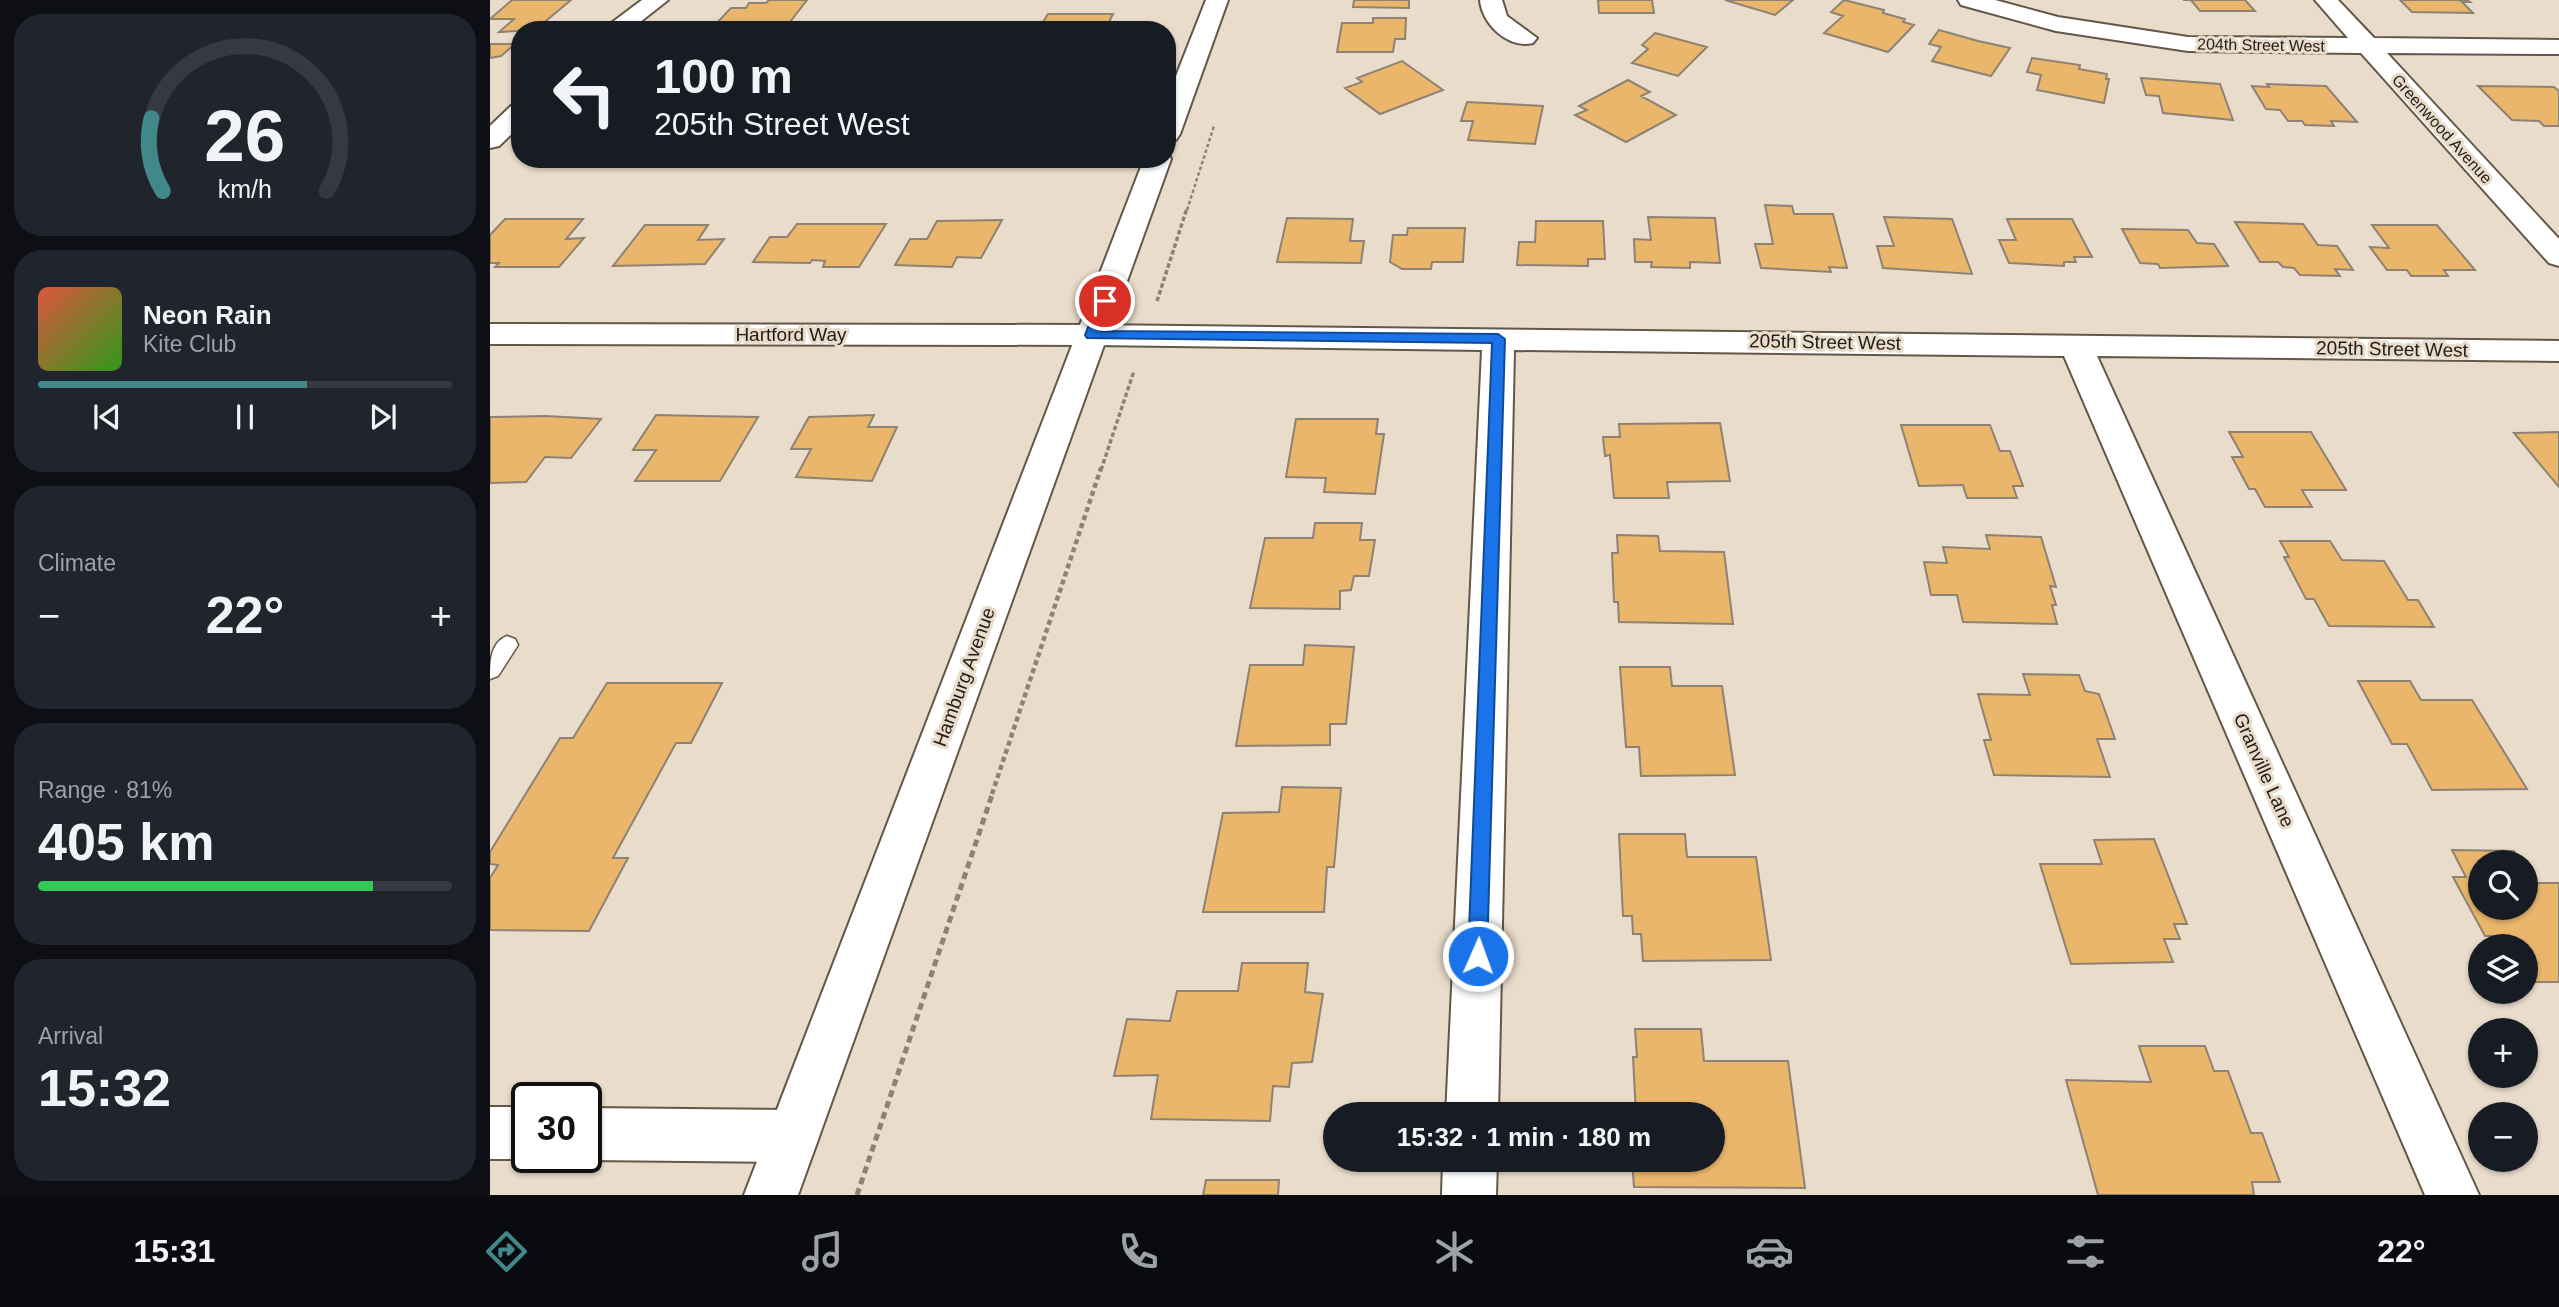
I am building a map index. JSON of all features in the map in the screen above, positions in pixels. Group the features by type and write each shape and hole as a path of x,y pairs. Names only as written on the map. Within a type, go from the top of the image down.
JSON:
{"street":[{"path":"627,21 657,0"},
{"path":"1176,110 1217,0"},
{"path":"1490,0 1496,22 1525,38"},
{"name":"204th Street West","path":"1969,0 2056,24 2149,40 2220,46 2559,47"},
{"name":"Greenwood Avenue","path":"2326,0 2559,257"},
{"path":"490,140 511,120"},
{"name":"Hamburg Avenue","path":"771,1195 1155,168"},
{"name":"Hartford Way","path":"490,334 1092,335"},
{"name":"205th Street West","path":"1092,335 2559,351"},
{"path":"1472,1102 1498,339"},
{"name":"Granville Lane","path":"2076,346 2452,1195"},
{"path":"490,1133 511,1133"},
{"path":"602,1134 793,1136"},
{"path":"1469,1195 1470,1172"}],"lane":[{"path":"490,670 508,645"}],"path":[{"path":"1157,302 1214,125"},
{"path":"857,1195 1134,370"}],"building":[{"path":"512,0 571,0 546,21 490,19"},
{"path":"769,0 807,0 791,21 719,21 731,8 746,8 749,3 766,3"},
{"path":"1354,0 1409,0 1409,8 1353,7"},
{"path":"1598,0 1652,0 1654,13 1599,13"},
{"path":"1725,0 1793,0 1775,15"},
{"path":"1844,0 1884,10 1883,13 1905,19 1903,22 1914,25 1888,52 1824,33 1843,16 1831,12"},
{"path":"2191,0 2245,0 2255,11 2200,11"},
{"path":"2400,0 2467,0 2470,2 2462,2 2473,13 2412,12"},
{"path":"1048,14 1113,14 1110,21 1044,21"},
{"path":"1373,18 1406,18 1405,39 1395,39 1393,52 1337,52 1342,23 1373,23"},
{"path":"511,22 511,31 499,32"},
{"path":"1939,30 2010,48 1991,76 1932,61 1941,47 1929,44"},
{"path":"1655,33 1707,47 1678,76 1632,63 1648,49 1642,45"},
{"path":"490,44 511,44 511,47 501,56 490,58"},
{"path":"2032,58 2080,65 2079,69 2107,74 2106,79 2109,79 2104,103 2037,90 2041,75 2027,72"},
{"path":"1402,61 1443,90 1380,114 1345,88 1362,82 1357,78"},
{"path":"2141,78 2220,84 2233,120 2163,113 2159,96 2146,95"},
{"path":"1628,80 1650,92 1641,96 1676,115 1626,142 1575,115 1587,110 1579,106"},
{"path":"2267,84 2326,86 2357,122 2331,121 2334,126 2305,125 2302,121 2288,121 2280,110 2266,109 2252,86 2269,87"},
{"path":"2478,86 2554,87 2559,91 2559,126 2544,126 2539,121 2512,120"},
{"path":"1467,102 1543,106 1535,144 1468,140 1473,121 1461,121"},
{"path":"1765,205 1792,206 1794,214 1833,214 1847,268 1829,267 1831,272 1761,268 1755,244 1773,244"},
{"path":"1648,217 1715,218 1720,263 1690,262 1690,268 1651,267 1652,262 1635,262 1634,239 1651,240"},
{"path":"1884,217 1952,219 1972,274 1883,268 1877,246 1894,246"},
{"path":"1287,218 1353,219 1350,241 1364,241 1361,263 1277,262"},
{"path":"505,219 583,219 566,239 584,238 559,267 495,267 499,263 490,263 490,235"},
{"path":"2007,219 2072,219 2092,257 2074,257 2076,262 2064,262 2064,266 2009,263 1999,240 2016,240"},
{"path":"1002,220 981,258 957,257 952,267 895,265 910,239 927,239 937,221"},
{"path":"1536,221 1603,221 1605,259 1588,259 1588,266 1517,265 1519,242 1535,242"},
{"path":"2235,222 2303,224 2318,245 2337,246 2353,270 2335,269 2340,276 2300,275 2294,268 2283,267 2278,262 2260,262"},
{"path":"797,224 886,224 859,267 823,267 825,261 812,260 810,263 753,262 770,237 787,237"},
{"path":"645,225 708,225 698,240 724,239 705,264 613,266"},
{"path":"2372,225 2437,225 2475,270 2444,270 2448,276 2411,276 2407,270 2387,270 2370,247 2389,248"},
{"path":"1408,228 1465,228 1463,262 1432,262 1431,269 1402,269 1390,262 1393,235 1407,235"},
{"path":"2122,229 2188,230 2197,243 2214,244 2228,266 2160,268 2158,264 2140,263"},
{"path":"656,415 758,417 720,481 635,481 656,450 633,450"},
{"path":"874,415 868,427 897,427 872,481 796,477 811,449 791,449 809,417"},
{"path":"490,417 601,419 571,458 545,457 526,482 490,483"},
{"path":"1296,419 1378,419 1376,434 1384,434 1375,494 1324,492 1326,478 1286,477"},
{"path":"1720,423 1730,481 1667,482 1669,498 1614,498 1610,455 1605,456 1603,437 1620,437 1619,424"},
{"path":"1901,425 1990,425 2000,451 2010,451 2023,486 2013,486 2017,498 1967,498 1963,485 1919,486"},
{"path":"2229,432 2311,432 2346,490 2302,490 2312,507 2265,507 2255,489 2249,489 2232,457 2243,457"},
{"path":"2559,432 2559,487 2514,433"},
{"path":"1315,523 1362,523 1360,540 1375,540 1369,576 1354,576 1351,590 1340,591 1340,609 1250,608 1265,538 1313,538"},
{"path":"1617,535 1658,536 1660,551 1724,552 1733,624 1619,622 1618,602 1614,602 1612,553 1618,553"},
{"path":"1986,535 2041,537 2056,587 2050,586 2056,605 2052,605 2057,624 1963,622 1957,595 1931,595 1924,562 1947,563 1943,547 1990,549"},
{"path":"2280,541 2330,541 2342,560 2384,561 2408,600 2418,600 2434,627 2329,626 2314,599 2306,599 2284,557 2289,557"},
{"path":"1305,645 1354,647 1346,724 1330,724 1330,745 1236,746 1250,665 1303,665"},
{"path":"1620,667 1670,667 1672,686 1722,686 1735,775 1641,776 1639,747 1626,747"},
{"path":"2023,674 2079,675 2085,691 2099,694 2115,739 2097,739 2110,777 1994,775 1984,740 1991,740 1978,694 2030,695"},
{"path":"2358,681 2410,681 2421,700 2472,700 2527,789 2432,790 2407,744 2392,744"},
{"path":"607,683 722,683 691,743 676,743 613,858 628,858 589,931 490,930 490,878 498,865 490,864 490,852 560,738 573,738"},
{"path":"1282,787 1341,788 1334,867 1327,867 1324,912 1203,912 1223,813 1279,812"},
{"path":"1619,834 1685,834 1687,857 1756,857 1771,960 1643,961 1641,934 1633,934 1632,916 1623,916"},
{"path":"2154,839 2187,924 2174,924 2180,939 2164,939 2173,962 2071,964 2040,864 2102,864 2094,840"},
{"path":"2452,850 2468,850 2468,905 2453,877 2466,877"},
{"path":"2538,883 2559,883 2559,982 2538,982 2538,934 2484,934 2476,920 2538,920"},
{"path":"1242,963 1308,963 1305,992 1323,994 1312,1062 1292,1063 1289,1087 1273,1086 1270,1121 1151,1119 1158,1075 1114,1076 1127,1019 1170,1021 1177,991 1238,991"},
{"path":"1635,1029 1701,1029 1704,1061 1788,1061 1805,1188 1634,1187 1633,1172 1725,1172 1725,1102 1635,1102 1633,1057 1637,1057"},
{"path":"2139,1046 2205,1046 2214,1071 2228,1071 2251,1133 2262,1133 2280,1182 2252,1182 2254,1195 2098,1195 2066,1080 2151,1082"},
{"path":"1206,1180 1279,1180 1278,1195 1203,1195"}],"route":[{"path":"1105,301 1092,335 1498,339 1478,956"}]}
